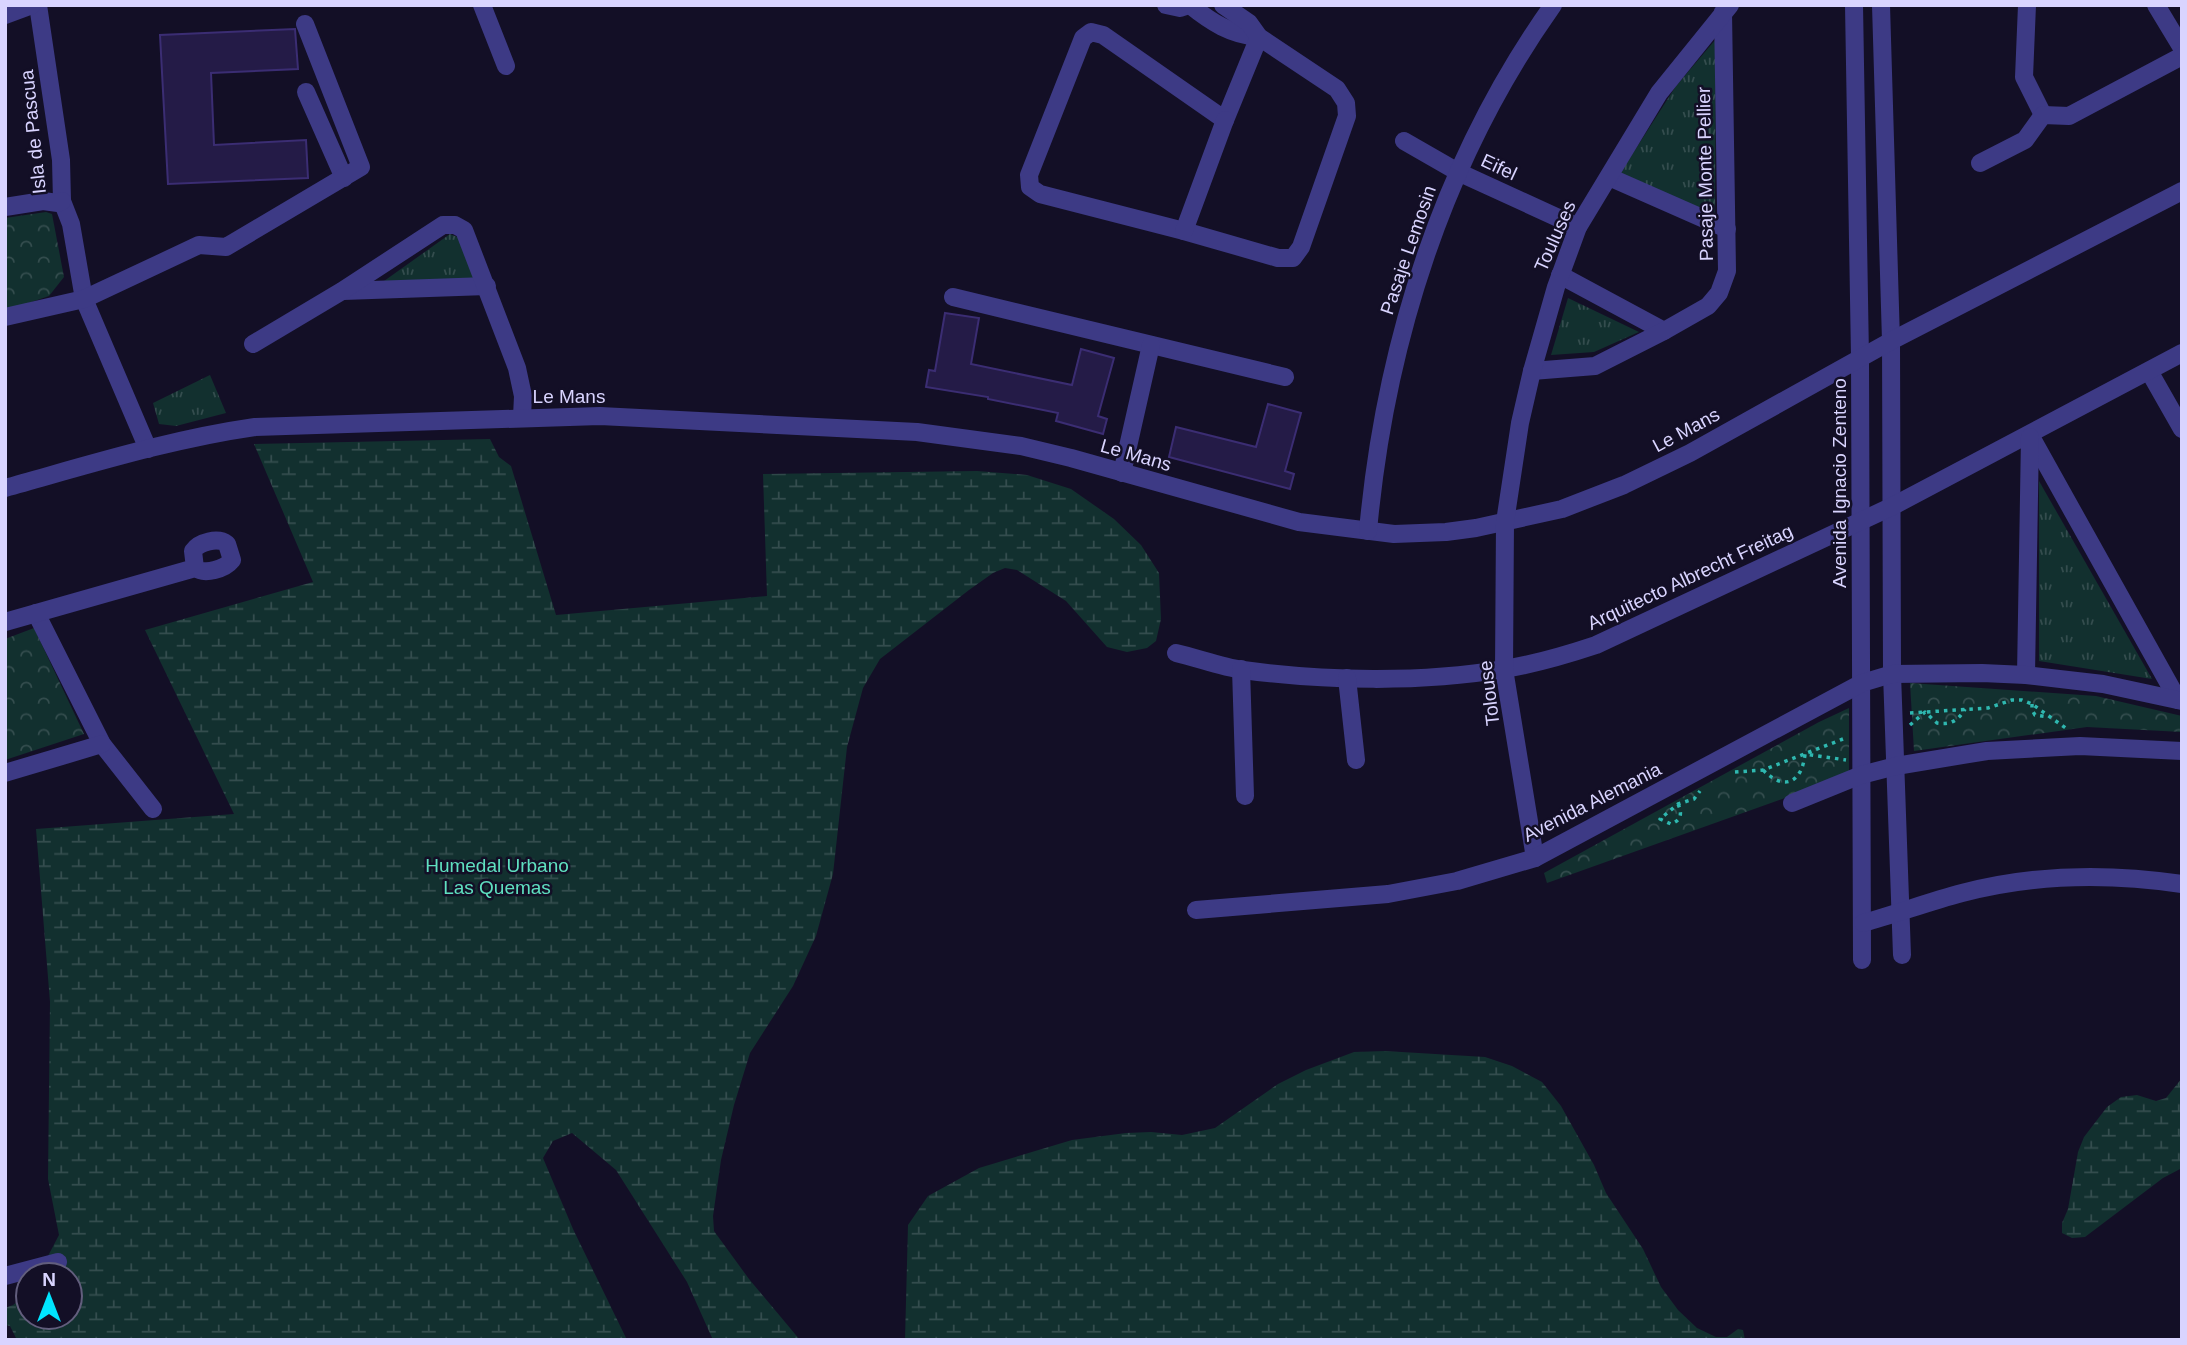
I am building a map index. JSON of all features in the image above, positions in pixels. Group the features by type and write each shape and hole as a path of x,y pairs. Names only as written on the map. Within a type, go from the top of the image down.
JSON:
{"street":[{"path":"5,15 35,5"},
{"name":"Isla de Pascua","path":"35,5 61,160 62,201 71,224 84,299 148,449"},
{"path":"482,5 506,66"},
{"path":"1166,5 1180,8 1190,5 1218,26 1244,36 1259,37"},
{"path":"1223,5 1249,23 1259,37 1337,89 1346,103 1347,116 1301,247 1293,258 1279,258 1040,194 1030,187 1029,175 1083,38 1091,32 1103,35 1225,120"},
{"name":"Pasaje Lemosin","path":"1368,531 1379,435 1399,339 1426,251 1458,172 1499,91 1553,5"},
{"name":"Avenida Ignacio Zenteno","path":"1854,5 1860,357 1863,960"},
{"path":"1881,5 1891,341 1892,674 1902,955"},
{"path":"2156,5 2182,48"},
{"path":"2032,8 2024,77 2043,115"},
{"name":"Touluses","path":"1505,522 1520,423 1532,371 1560,275 1578,227 1659,93 1727,9"},
{"name":"Pasaje Monte Pellier","path":"1532,371 1595,366 1701,311 1719,293 1727,271 1727,9"},
{"path":"5,317 84,299 199,244 226,247 361,167 305,24"},
{"path":"1184,231 1259,37"},
{"path":"2043,115 2069,116 2182,56"},
{"path":"306,92 344,178"},
{"path":"1980,163 2025,140 2043,115"},
{"name":"Eifel","path":"1404,141 1458,172 1578,227"},
{"path":"1609,177 1727,229"},
{"name":"Le Mans","path":"5,488 148,449 232,430 271,425 600,416 917,432 1021,446 1299,522 1368,531 1420,534 1446,532 1562,509 1624,485 1690,453 1860,357 2182,191"},
{"path":"5,208 43,201 58,204 62,201"},
{"path":"253,344 342,291 443,225 455,225 464,230 517,368 523,396 523,417"},
{"path":"1560,275 1664,331"},
{"path":"342,291 487,286"},
{"path":"953,297 1284,377"},
{"path":"1122,473 1151,345"},
{"name":"Arquitecto Albrecht Freitag","path":"1176,653 1241,669 1347,678 1446,677 1554,659 1597,645 1893,506 2182,352"},
{"path":"2149,371 2182,429"},
{"path":"2026,675 2030,435"},
{"path":"2030,435 2180,701"},
{"name":"Tolouse","path":"1505,522 1504,669 1535,858"},
{"path":"5,622 195,568"},
{"path":"36,613 102,744 153,808"},
{"path":"1241,669 1245,796"},
{"path":"1892,674 2026,675 2103,684 2180,701"},
{"name":"Avenida Alemania","path":"1196,910 1388,894 1457,881 1535,858 1862,683 1892,674"},
{"path":"1347,678 1356,760"},
{"path":"5,773 102,744"},
{"path":"1791,803 1861,769 1987,751 2090,746 2182,751"},
{"path":"1863,923 1963,892 2027,880 2102,877 2182,884"}],"path":[{"path":"1894,714 1988,708 2012,700 2022,700 2032,704 2090,746"},
{"path":"1925,712 1937,723 1944,724 1961,717 1965,709"},
{"path":"1728,774 1763,770 1861,732"},
{"path":"1805,754 1861,769"},
{"path":"1763,770 1780,781 1791,781 1800,775 1805,754"},
{"path":"1678,804 1681,818 1677,822 1671,824 1660,819 1678,804 1694,799 1703,789"}],"green space":[{"path":"1716,39 1715,215 1619,175 1676,86"},
{"path":"46,212 52,214 64,277 49,296 5,311 5,218"},
{"path":"450,234 462,239 480,281 377,286"},
{"path":"1568,298 1639,332 1594,352 1551,355"},
{"path":"210,375 226,413 176,426 159,424 153,403"},
{"name":"Humedal Urbano Las Quemas","path":"490,439 499,457 511,466 556,615 767,596 763,474 977,471 1027,475 1071,489 1114,519 1141,545 1159,573 1161,619 1156,641 1147,648 1127,652 1107,647 1066,601 1017,570 1005,568 969,590 880,659 863,688 847,747 833,874 816,936 793,986 750,1053 721,1160 713,1216 714,1231 749,1279 800,1340 713,1340 687,1282 616,1170 572,1133 553,1141 543,1158 573,1229 627,1340 17,1340 10,1326 5,1325 5,1308 14,1304 14,1331 84,1331 84,1261 45,1261 59,1235 48,1179 50,1002 36,829 234,814 145,630 313,582 254,444"},
{"path":"2039,481 2152,679 2039,661"},
{"path":"34,628 84,734 5,760 5,639"},
{"path":"1910,683 2096,696 2182,716 2182,732 2087,727 1914,751"},
{"path":"1849,708 1849,775 1547,883 1544,873"},
{"path":"1385,1051 1485,1057 1512,1066 1542,1082 1561,1106 1594,1165 1606,1193 1643,1249 1661,1287 1678,1310 1697,1328 1716,1337 1727,1337 1738,1329 1743,1330 1745,1340 905,1340 908,1225 928,1196 979,1168 1072,1140 1126,1133 1182,1135 1215,1128 1278,1084 1306,1070 1354,1052"},
{"path":"2182,1078 2182,1168 2163,1178 2085,1237 2072,1238 2062,1233 2078,1152 2084,1137 2107,1107 2121,1097 2137,1095 2156,1101 2166,1098"}],"building":[{"path":"295,29 298,69 211,73 214,145 306,140 308,178 168,184 160,35"},
{"path":"945,313 979,318 971,364 1072,385 1081,349 1114,358 1098,416 1107,419 1103,434 1056,421 1058,413 988,397 926,387 929,370 935,371"},
{"path":"1268,404 1301,413 1285,471 1294,474 1290,489 1169,457 1176,427 1256,447"}]}
